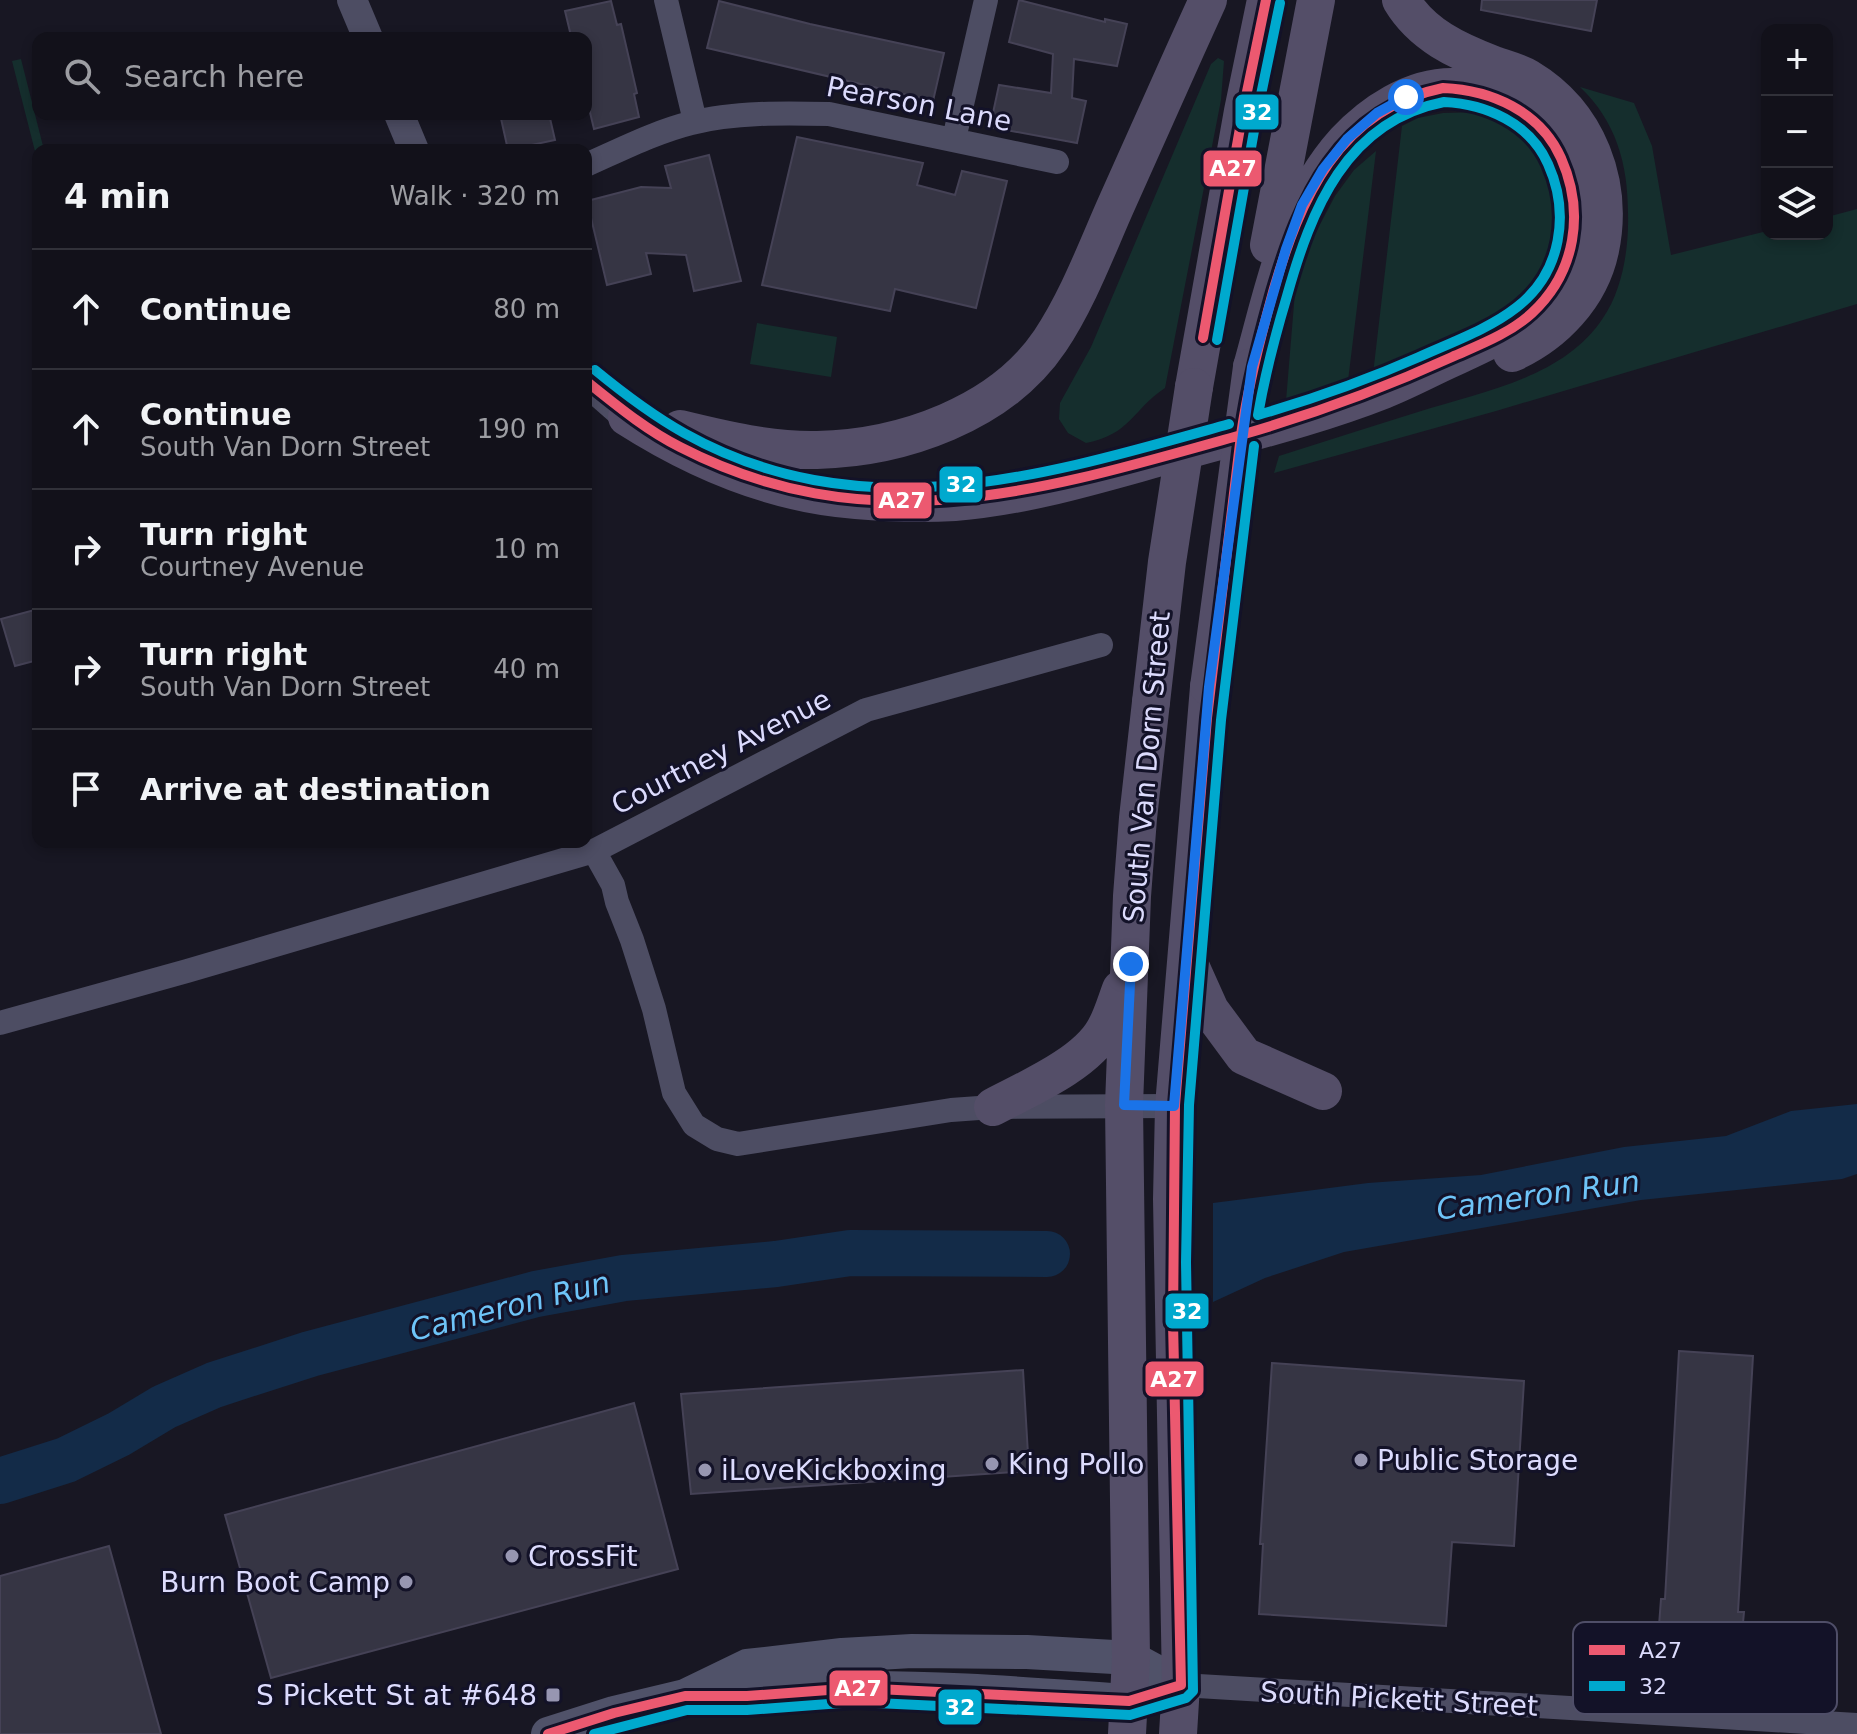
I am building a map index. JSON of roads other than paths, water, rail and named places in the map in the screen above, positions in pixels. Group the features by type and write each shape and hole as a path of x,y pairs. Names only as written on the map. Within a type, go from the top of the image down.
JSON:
{"main road":[{"path":"627,417 728,440 817,450 861,446 935,427 995,395 1025,371 1050,342 1078,292 1208,0"},
{"name":"South Van Dorn Street","path":"1128,1717 1131,1658 1124,1105 1138,818 1167,562 1194,387 1266,0"},
{"name":"South Van Dorn Street","path":"1178,1734 1181,1685 1172,1228 1174,1106 1209,687 1272,222 1316,0"},
{"path":"1383,390 1447,378 1535,342 1558,324 1573,306 1599,257 1604,233 1600,178 1593,151 1578,124 1557,98 1526,77 1448,45 1426,30 1401,0"},
{"path":"627,417 696,457 759,481 852,500 954,502 1077,480 1283,423 1383,390 1473,348 1530,315 1560,273 1571,248 1576,195 1569,170 1555,144 1536,122 1512,103 1486,93 1455,87 1432,89 1406,97 1377,113 1347,139 1323,169 1302,205 1252,367"},
{"path":"1186,956 1210,1010 1244,1056 1323,1091"},
{"path":"993,1107 1057,1072 1094,1045 1105,1030 1131,964"},
{"name":"South Pickett Street","path":"549,1734 614,1713 685,1696 747,1666 842,1655 912,1651 1027,1652 1131,1658 1181,1685"},
{"name":"South Pickett Street","path":"685,1696 747,1696 855,1688 1128,1717 1181,1685"}],"street":[{"path":"352,0 365,32"},
{"path":"666,0 695,121"},
{"path":"954,139 986,0"},
{"name":"Pearson Lane","path":"592,163 695,121 768,114 829,114 1057,162"},
{"path":"402,120 412,144"},
{"path":"592,386 627,417"},
{"name":"Courtney Avenue","path":"0,1023 594,851 866,710 1101,645"},
{"path":"594,851 613,885 636,954 654,1009 674,1093 694,1125 717,1139 738,1144 951,1110 1174,1106"},
{"name":"South Pickett Street","path":"1181,1685 1573,1708"},
{"name":"South Pickett Street","path":"1671,1714 1857,1725"}],"water":[{"path":"1857,1104 1857,1174 1842,1179 1641,1200 1344,1252 1265,1278 1213,1302 1213,1203 1368,1183 1481,1175 1624,1147 1726,1136 1791,1111"}],"waterway":[{"name":"Cameron Run","path":"0,1481 66,1460 164,1407 214,1385 310,1354 536,1294 624,1278 776,1264 850,1253 1047,1254"}],"place":[{"name":"Public Storage","path":"1361,1460"},
{"name":"King Pollo","path":"992,1464"},
{"name":"iLoveKickboxing","path":"705,1470"},
{"name":"CrossFit","path":"512,1556"},
{"name":"Burn Boot Camp","path":"406,1582"},
{"name":"S Pickett St at #648","path":"553,1695"}]}
